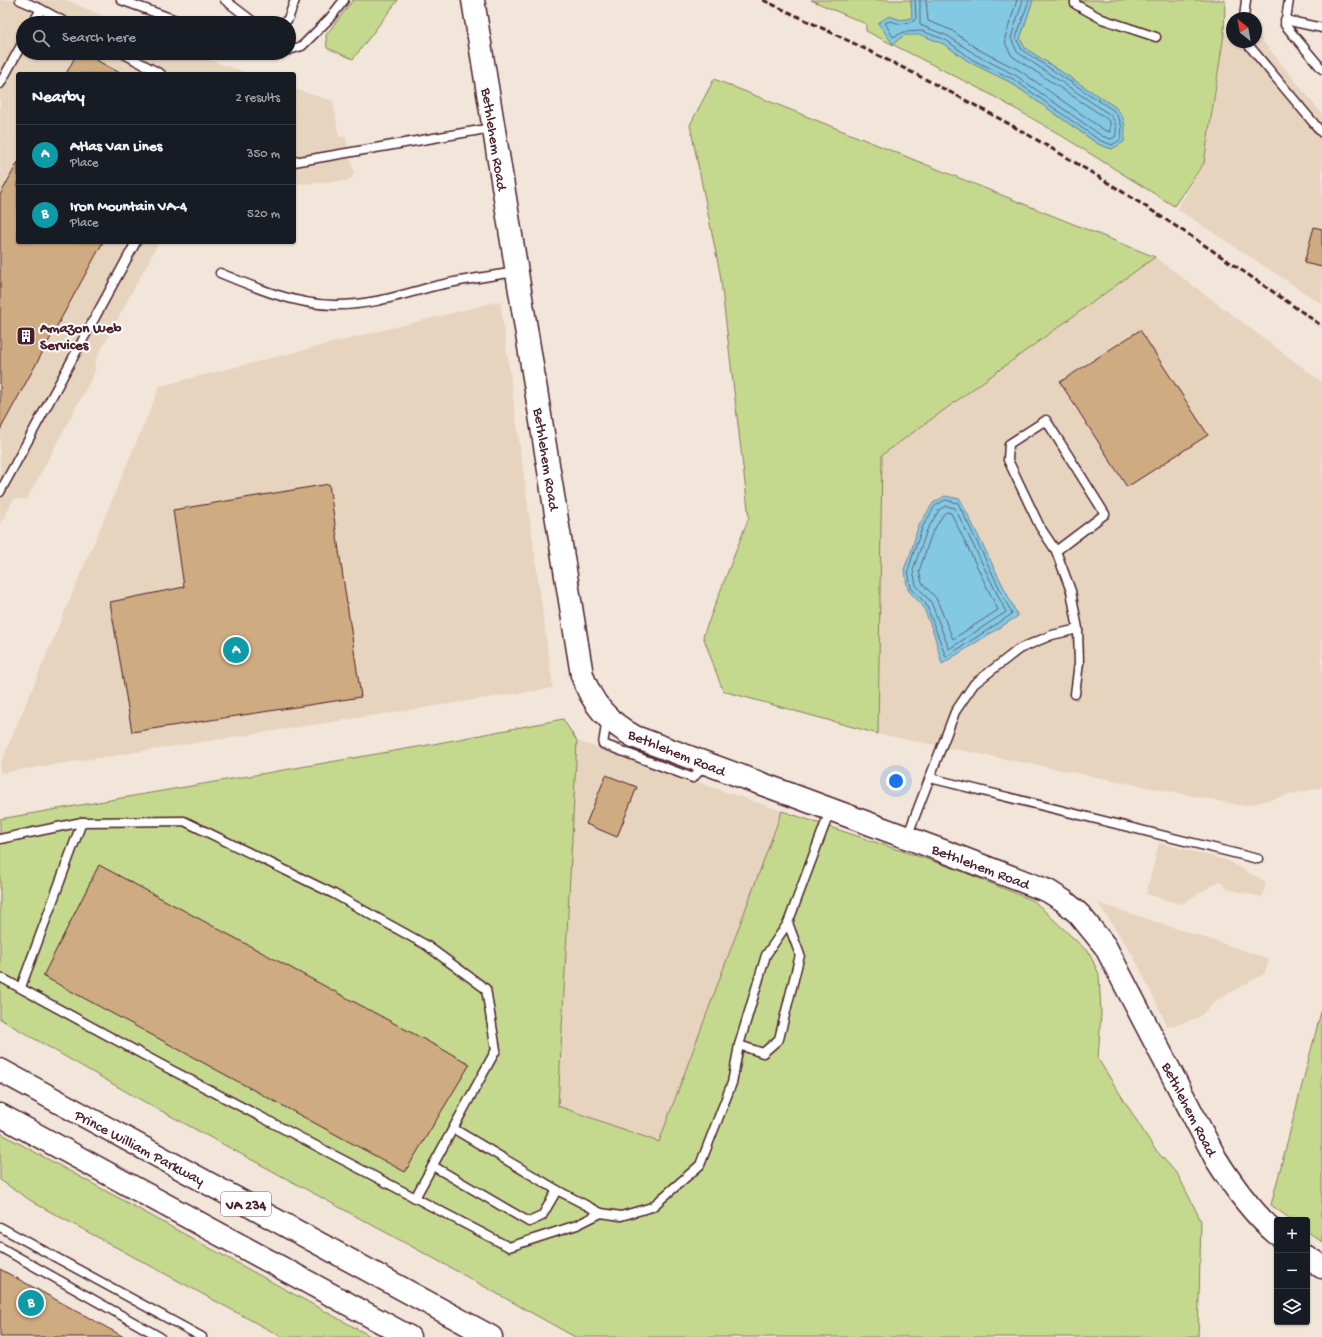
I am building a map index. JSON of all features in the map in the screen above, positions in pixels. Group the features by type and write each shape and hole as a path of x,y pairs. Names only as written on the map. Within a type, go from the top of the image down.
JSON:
{"main road":[{"name":"Bethlehem Road","path":"472,0 582,675 590,696 607,719 620,729 636,738 1048,891 1064,901 1079,914 1105,946 1216,1159 1232,1185 1251,1209 1274,1231"},
{"name":"Prince William Parkway","path":"0,1070 491,1337"},
{"name":"VA 234","path":"0,1115 409,1337"},
{"path":"1310,1259 1322,1267"}],"lane":[{"path":"20,0 54,16"},
{"path":"121,0 165,16"},
{"path":"225,0 246,16"},
{"path":"289,16 295,0"},
{"path":"296,48 302,46 330,18 344,0"},
{"path":"1075,0 1075,4 1102,19 1156,37"},
{"path":"1245,12 1246,0"},
{"path":"1289,0 1284,25 1321,66"},
{"path":"37,16 41,9"},
{"path":"1285,20 1322,28"},
{"path":"1251,48 1322,133"},
{"path":"0,84 16,55"},
{"path":"135,60 157,72"},
{"path":"296,162 493,128"},
{"path":"0,492 135,244"},
{"path":"220,273 253,287 306,302 353,305 382,301 461,281 516,272"},
{"path":"1056,551 1105,514 1046,420 1009,444 1008,460 1040,526 1056,551 1071,591 1078,629 1079,663 1075,694"},
{"path":"907,838 955,712 974,684 1019,649 1052,635 1078,629"},
{"path":"930,778 1258,859"},
{"path":"454,1129 557,1190 601,1214 620,1216 652,1207 700,1165 732,1083 739,1045 766,955 788,923 830,810"},
{"path":"21,987 82,822"},
{"path":"0,839 82,822 184,822 334,894 426,945 486,990 496,1050 415,1198"},
{"path":"739,1045 763,1053 779,1039 800,955 788,923"},
{"path":"0,978 21,987 162,1065 509,1247 577,1225 601,1214"},
{"path":"433,1166 528,1222 542,1216 557,1190"},
{"path":"0,1227 191,1334 202,1337"},
{"path":"0,1247 160,1337"}],"shaded area":[{"path":"0,0 66,0 104,16 16,16 16,60 210,60 245,72 16,72 16,244 158,244 95,361 95,372 27,499 14,499 0,524"},
{"path":"1224,34 1226,34 1226,48 1262,48 1262,40 1322,114 1322,304 1177,209 1204,163"},
{"path":"296,90 333,101 339,137 346,137 354,173 352,178 346,181 296,184"},
{"path":"1155,257 1322,382 1322,787 1244,806 878,734 882,455"},
{"path":"500,301 553,688 0,773 0,765 160,386"},
{"path":"577,741 782,811 659,1142 558,1106"},
{"path":"1159,843 1226,860 1266,882 1262,897 1227,889 1220,881 1181,904 1146,894"},
{"path":"1098,903 1270,959 1264,974 1218,999 1198,1018 1168,1027 1134,957"}],"green space":[{"path":"353,0 398,0 353,59 327,48 326,35"},
{"path":"811,0 911,0 912,18 901,20 889,16 884,30 893,44 904,35 922,34 944,44 971,63 1010,82 1098,144 1112,149 1115,107 1025,48 1020,39 1033,0 1225,0 1224,34 1204,163 1174,206 1054,131 986,92 866,31 866,24"},
{"path":"714,79 1155,257 882,455 878,734 723,691 703,636 749,517 720,273 690,125"},
{"path":"563,719 577,741 558,1106 659,1142 782,811 956,869 1034,901 1089,953 1099,974 1101,1013 1098,1059 1154,1148 1178,1175 1201,1221 1198,1337 575,1337 433,1258 132,1095 0,1019 0,819 423,746"},
{"path":"1322,1008 1322,1242 1310,1233 1310,1217 1288,1217 1271,1205"},
{"path":"0,1133 372,1337 282,1337 36,1204 0,1180"}],"water":[{"path":"911,0 1033,0 1020,39 1025,48 1115,107 1123,119 1125,132 1124,142 1112,149 1098,144 1010,82 971,63 944,44 921,35 904,35 893,44 878,23 889,16 901,20 912,18"},
{"path":"945,496 960,499 1018,616 942,664 934,634 923,606 908,590 904,569 911,552 918,527 933,503"}],"building":[{"path":"73,60 96,60 118,72 67,72"},
{"name":"Amazon Web Services","path":"16,166 16,244 102,244 0,430 0,195"},
{"path":"1314,227 1322,229 1322,267 1304,263"},
{"path":"1140,330 1208,435 1127,487 1060,382"},
{"path":"329,484 361,697 132,732 110,602 184,587 173,510"},
{"path":"606,775 637,787 617,837 586,824"},
{"path":"99,865 470,1064 405,1172 43,976"},
{"path":"0,1269 124,1337 0,1337"}],"railway":[{"path":"763,0 854,43 1002,120 1125,193 1322,326"}],"place":[{"name":"Amazon Web Services","path":"26,336"},
{"name":"Atlas Van Lines","path":"236,650"},
{"name":"Iron Mountain VA-4","path":"31,1303"}]}
